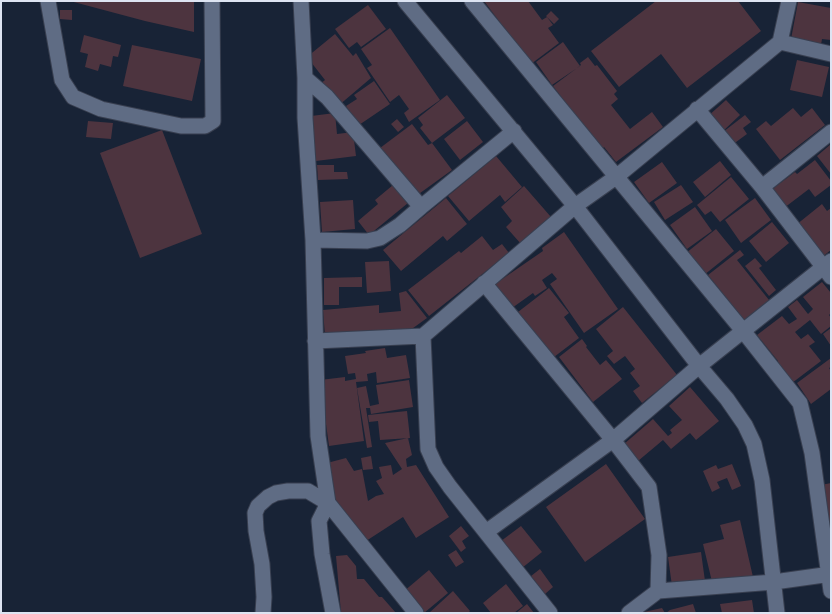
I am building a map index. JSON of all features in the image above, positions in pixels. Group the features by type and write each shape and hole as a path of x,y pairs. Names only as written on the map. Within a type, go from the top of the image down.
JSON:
{"street":[{"path":"48,1 62,80 73,97 101,109 180,126 205,126 213,121 212,1"},
{"path":"301,1 305,78 305,118 313,240 318,436 328,503 319,521 322,554 333,613"},
{"path":"405,1 575,206 699,366 727,399 745,425 754,444 762,480 777,613"},
{"path":"472,1 744,332 800,403 812,453 831,590"},
{"path":"315,341 423,336 484,282 575,206 616,177 780,42 790,1"},
{"path":"780,42 831,54"},
{"path":"305,78 327,97 421,206"},
{"path":"486,532 613,440 699,366 828,268 697,109"},
{"path":"313,240 367,241 380,238 400,225 421,206 514,131"},
{"path":"762,187 831,132"},
{"path":"484,282 613,440 649,487 659,555 658,591"},
{"path":"423,336 428,449 436,467 450,487 550,613"},
{"path":"263,613 264,597 262,564 255,525 255,513 258,506 272,495 288,491 308,491 328,503 416,613"},
{"path":"629,613 658,591 774,582 830,575"}],"building":[{"path":"70,1 194,1 194,32 145,21"},
{"path":"484,1 528,1 542,20 547,17 553,25 548,28 559,43 531,64"},
{"path":"656,1 738,1 761,31 687,88 661,54 619,87 591,51"},
{"path":"798,2 831,8 831,40 822,39 821,45 791,39"},
{"path":"368,5 386,29 361,47 357,42 349,48 335,29"},
{"path":"60,10 72,10 72,20 60,19"},
{"path":"551,11 559,19 554,24 546,16"},
{"path":"390,28 440,100 409,122 404,113 409,109 399,95 390,102 367,68 372,65 361,49"},
{"path":"335,34 353,56 356,53 371,78 338,106 320,84 325,80 307,57"},
{"path":"84,35 121,45 118,57 113,56 111,67 100,64 98,71 85,67 88,54 80,52"},
{"path":"563,42 580,66 552,85 536,62"},
{"path":"132,45 201,59 192,101 123,86"},
{"path":"588,57 595,66 597,65 617,91 614,94 618,99 611,105 630,129 652,112 663,127 616,162 604,147 601,150 553,86 581,65 580,63"},
{"path":"797,60 829,67 822,97 790,90"},
{"path":"374,81 390,104 359,125 346,106 357,99 354,95"},
{"path":"447,95 465,118 432,143 420,128 423,125 418,118"},
{"path":"726,100 740,115 721,133 707,117"},
{"path":"793,108 801,117 812,108 825,125 780,160 756,129 766,121 771,126"},
{"path":"335,113 337,134 353,132 356,156 316,161 311,116"},
{"path":"745,115 751,122 743,128 747,134 732,145 723,132"},
{"path":"397,119 404,127 398,132 391,124"},
{"path":"88,121 113,123 111,139 86,137"},
{"path":"467,121 483,142 460,160 444,139"},
{"path":"412,124 428,145 432,143 452,170 416,196 380,148"},
{"path":"162,130 202,234 140,258 100,153"},
{"path":"831,144 831,174 817,156"},
{"path":"496,156 522,187 505,202 500,195 469,221 448,196"},
{"path":"815,160 831,181 831,185 815,197 809,189 784,208 771,190 795,172 797,174"},
{"path":"720,161 731,175 705,197 693,182"},
{"path":"662,162 677,183 649,203 634,182"},
{"path":"317,165 334,165 334,172 347,172 348,179 318,180"},
{"path":"731,177 749,199 720,222 711,211 705,215 697,205"},
{"path":"393,185 408,203 369,235 358,221 378,204 375,200"},
{"path":"681,185 693,202 665,220 654,202"},
{"path":"524,186 551,217 521,244 506,227 512,221 501,207"},
{"path":"446,198 467,224 447,241 443,236 401,271 383,250"},
{"path":"755,198 771,220 741,243 725,220"},
{"path":"353,200 355,229 322,232 320,202"},
{"path":"822,204 827,211 831,208 831,250 822,257 796,225"},
{"path":"695,207 712,231 687,249 670,225"},
{"path":"772,222 789,243 766,262 749,241"},
{"path":"716,229 734,251 704,275 686,253"},
{"path":"564,232 618,309 584,333 550,284 557,279 552,273 542,280 547,288 535,296 533,293 512,308 495,284 543,251 542,248"},
{"path":"482,236 493,250 502,244 509,253 429,316 408,290 459,251 461,253"},
{"path":"740,250 744,255 737,260 769,300 744,320 708,275"},
{"path":"755,258 762,266 759,268 776,290 769,296 745,266"},
{"path":"389,261 391,291 367,293 365,262"},
{"path":"362,277 362,287 339,287 339,305 324,305 324,278"},
{"path":"822,282 831,293 831,313 829,315 831,318 831,326 821,334 810,320 795,332 801,339 808,334 815,342 809,346 821,361 792,383 776,362 778,361 757,335 782,316 789,324 797,319 788,307 797,300 808,314 813,309 803,297"},
{"path":"549,288 569,313 564,317 579,338 554,357 518,312"},
{"path":"406,291 427,318 409,331 325,336 323,310 379,305 379,313 401,311 399,293"},
{"path":"623,307 677,375 642,403 633,391 640,386 630,373 635,369 625,356 614,364 607,356 613,351 596,329"},
{"path":"831,328 831,346 823,334"},
{"path":"582,339 587,346 586,347 600,365 606,360 622,379 593,402 559,357"},
{"path":"385,348 387,358 406,355 410,378 377,383 376,372 367,374 368,381 356,382 364,441 329,446 320,380 345,377 345,381 356,379 355,373 348,374 345,356"},
{"path":"831,358 831,367 829,368 831,371 831,389 811,404 797,383"},
{"path":"409,380 413,407 371,414 370,408 366,408 372,447 367,448 357,388 366,386 370,406 379,404 376,385"},
{"path":"690,387 719,421 696,440 690,433 671,449 663,440 638,461 624,444 653,419 668,436 672,433 670,430 682,420 669,406"},
{"path":"407,411 410,438 380,440 378,421 369,422 368,415"},
{"path":"408,438 412,455 406,459 407,467 416,465 449,517 416,538 403,517 363,543 335,499 327,463 346,458 354,471 362,469 368,501 376,496 384,494 376,481 382,478 379,467 391,465 393,475 402,469 385,443"},
{"path":"371,456 373,469 363,470 361,458"},
{"path":"606,464 645,519 585,562 546,507"},
{"path":"732,464 741,486 732,490 727,478 717,482 720,488 712,492 703,471 716,465 718,469"},
{"path":"831,483 831,530 830,530 821,485"},
{"path":"740,520 753,577 713,586 703,544 724,539 720,525"},
{"path":"461,526 469,536 462,541 466,548 461,552 449,536"},
{"path":"521,526 542,552 522,568 501,541"},
{"path":"456,550 464,562 456,567 448,555"},
{"path":"701,552 705,581 672,586 668,557"},
{"path":"347,555 356,566 357,579 364,579 379,597 382,597 396,613 341,613 336,556"},
{"path":"540,569 553,587 545,594 531,576"},
{"path":"429,570 448,593 424,613 421,613 403,592"},
{"path":"506,584 523,606 514,613 491,613 483,603"},
{"path":"453,591 470,611 468,613 429,613"},
{"path":"752,600 754,613 722,613 720,604"},
{"path":"527,604 534,613 516,613"},
{"path":"693,604 696,613 666,613 670,610"},
{"path":"662,608 665,613 644,613 644,612"}]}
